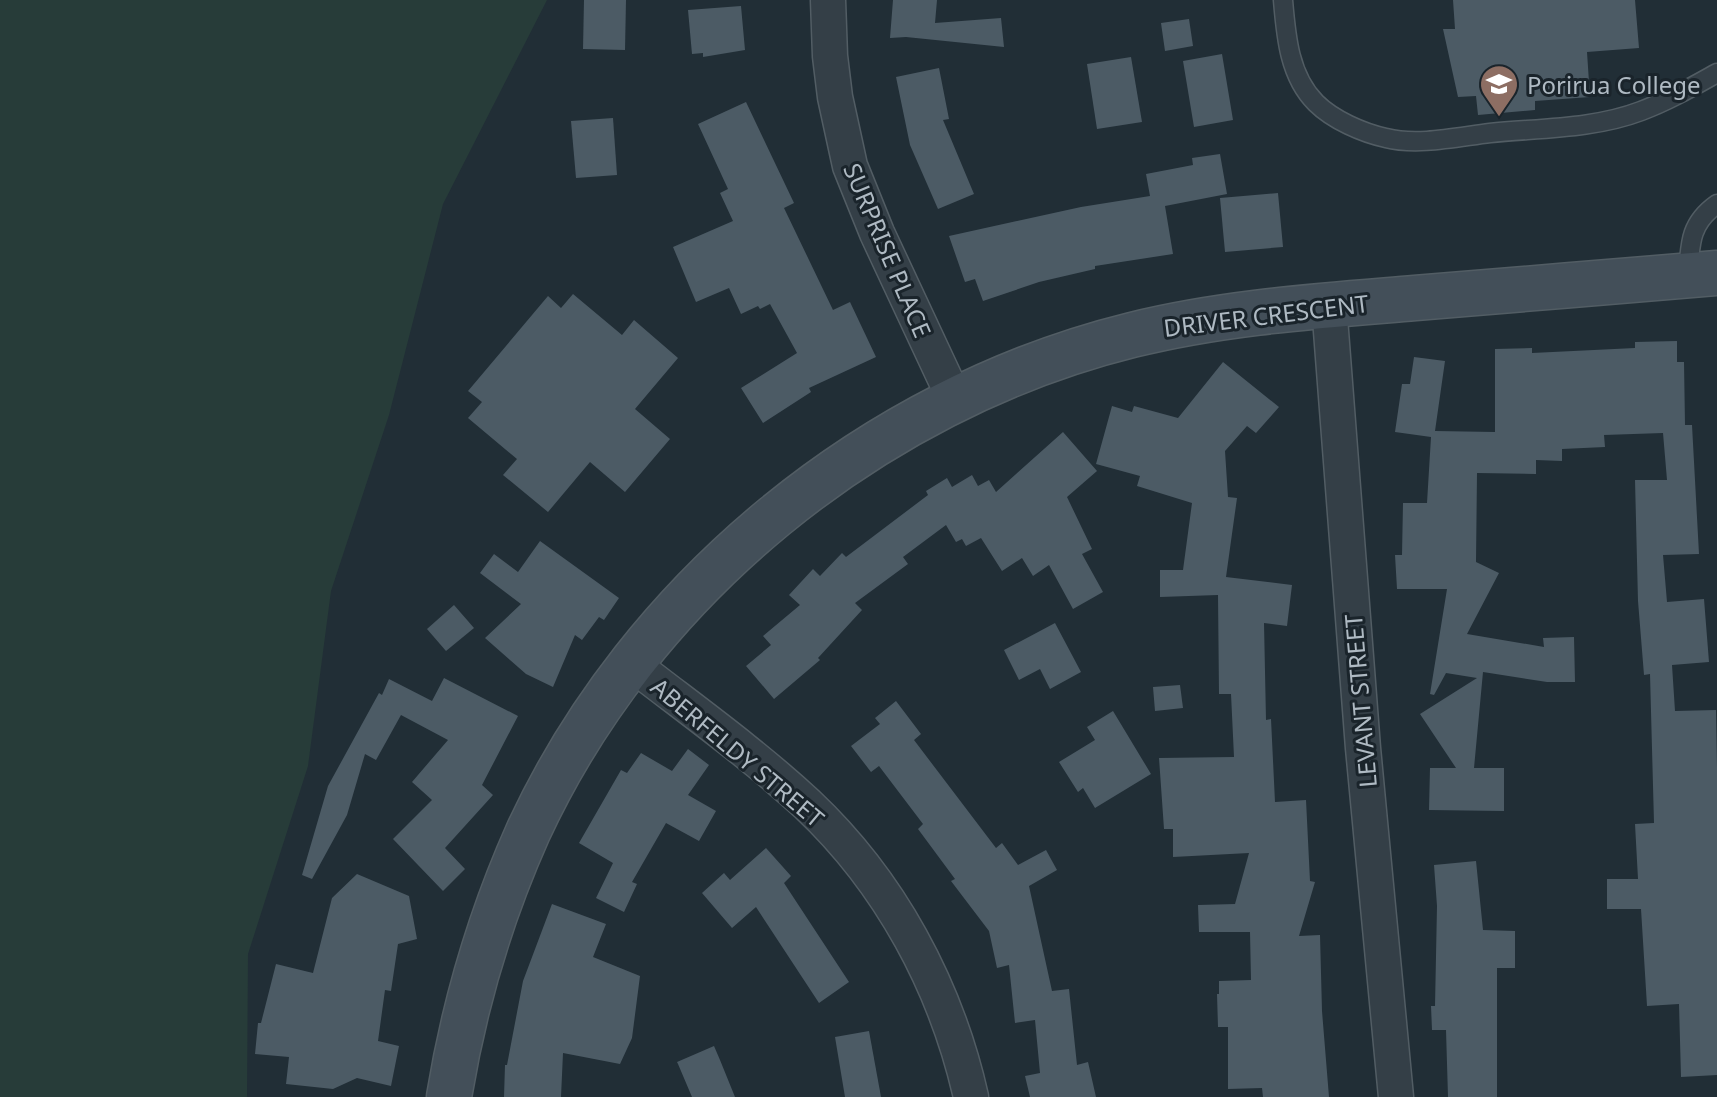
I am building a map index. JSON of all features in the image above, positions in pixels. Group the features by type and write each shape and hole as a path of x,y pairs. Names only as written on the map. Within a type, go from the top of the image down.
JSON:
{"street":[{"name":"SURPRISE PLACE","path":"828,0 835,97 850,166 877,233 955,400"},
{"name":"DRIVER CRESCENT","path":"449,1097 479,959 510,874 555,780 631,663 710,575 758,531 858,455 955,400 1062,355 1126,336 1214,318 1329,305 1702,274"},
{"name":"LEVANT STREET","path":"1329,305 1363,748 1396,1097"},
{"name":"ABERFELDY STREET","path":"631,663 808,805 878,885 905,927 936,990 952,1027 971,1097"}],"lane":[{"path":"1283,0 1288,45 1302,85 1316,103 1337,119 1387,139 1424,140 1597,122 1638,112 1681,94 1717,73"},
{"path":"1702,274 1693,235 1699,218 1717,204"}],"green space":[{"path":"0,0 547,0 443,204 389,415 331,591 308,766 248,954 247,1097 0,1097"}],"building":[{"path":"584,0 626,0 625,50 583,49"},
{"path":"893,0 937,0 935,23 1001,18 1004,47 890,38"},
{"path":"1453,0 1635,0 1639,48 1587,52 1590,97 1535,101 1535,110 1478,115 1476,96 1458,97 1443,29 1455,29"},
{"path":"741,6 745,50 703,57 703,53 692,54 688,10"},
{"path":"1189,19 1193,46 1165,51 1161,23"},
{"path":"1222,54 1233,120 1194,127 1183,61"},
{"path":"1131,57 1142,122 1097,129 1087,64"},
{"path":"939,68 949,119 943,120 974,194 938,209 910,145 896,77"},
{"path":"746,102 794,203 784,208 833,310 850,302 876,357 809,388 811,392 763,423 741,388 797,353 770,304 741,314 729,288 696,302 673,247 733,221 720,193 728,189 698,124"},
{"path":"613,118 617,175 576,178 571,121"},
{"path":"1220,154 1227,194 1165,206 1173,254 1095,266 1095,269 1039,282 983,301 975,279 965,282 949,236 1081,207 1150,196 1146,174 1193,165 1192,158"},
{"path":"1278,193 1283,247 1225,252 1220,198"},
{"path":"573,294 622,335 634,320 678,358 635,409 670,439 625,492 590,462 548,512 503,475 517,459 468,418 482,402 468,391 548,296 561,308"},
{"path":"1677,341 1677,362 1684,362 1685,425 1692,425 1699,554 1663,555 1667,602 1704,599 1709,662 1672,665 1675,711 1716,710 1717,767 1717,1075 1681,1077 1679,1004 1647,1006 1641,909 1607,909 1607,879 1638,879 1635,824 1654,823 1650,674 1644,675 1638,601 1635,480 1667,480 1663,433 1604,435 1605,447 1562,449 1562,461 1536,460 1536,474 1477,473 1476,562 1499,573 1467,634 1544,647 1543,638 1574,637 1575,682 1547,682 1483,672 1474,768 1504,768 1504,811 1429,810 1430,768 1456,768 1420,714 1477,678 1446,673 1434,695 1430,694 1447,589 1397,589 1395,555 1402,555 1403,503 1427,503 1431,437 1395,432 1402,384 1410,384 1414,357 1445,361 1435,431 1495,432 1495,349 1532,348 1532,353 1635,348 1635,342"},
{"path":"1223,362 1279,407 1256,433 1247,426 1225,451 1228,497 1237,498 1226,577 1292,585 1287,626 1264,623 1266,720 1271,719 1275,802 1306,800 1310,881 1315,882 1299,936 1320,935 1329,1097 1263,1097 1262,1088 1228,1089 1228,1027 1218,1027 1217,994 1219,981 1251,980 1250,932 1199,932 1198,905 1235,904 1249,853 1173,857 1173,829 1164,829 1159,758 1234,757 1231,694 1219,694 1218,595 1160,597 1160,570 1183,570 1192,503 1137,486 1140,476 1096,464 1112,406 1132,412 1134,406 1178,418"},
{"path":"1063,432 1097,471 1067,497 1092,549 1082,554 1103,592 1073,609 1049,565 1033,576 1022,558 1002,571 981,538 966,546 962,539 956,542 946,525 903,557 908,564 855,603 862,610 818,658 820,660 774,699 746,666 771,645 763,636 800,605 789,595 813,569 820,576 842,553 846,557 928,495 926,491 947,478 952,487 972,475 978,486 989,480 996,492"},
{"path":"540,541 619,598 604,620 599,617 582,640 575,635 553,687 526,674 485,638 521,604 480,573 494,554 518,572"},
{"path":"454,605 474,628 446,651 427,629"},
{"path":"1055,623 1081,672 1050,689 1040,669 1019,680 1004,650"},
{"path":"444,678 518,716 482,785 493,795 445,848 465,869 443,891 393,839 432,800 412,782 448,740 401,715 376,760 365,754 347,815 312,879 302,875 328,786 389,679 432,701"},
{"path":"1180,685 1183,708 1155,711 1153,687"},
{"path":"896,701 921,734 914,740 996,848 1002,843 1018,865 1046,850 1057,870 1029,886 1052,991 1069,989 1077,1065 1088,1062 1096,1097 1030,1097 1025,1076 1040,1073 1035,1020 1015,1023 1009,965 997,968 989,931 951,881 955,879 918,829 923,824 879,766 871,772 851,746 880,724 875,718"},
{"path":"1113,711 1151,774 1095,808 1083,788 1078,792 1059,762 1095,740 1087,727"},
{"path":"688,749 709,765 688,795 716,811 699,841 666,823 632,882 637,884 624,912 596,898 613,863 579,843 621,770 627,773 641,753 672,771"},
{"path":"766,848 791,876 784,883 849,982 819,1003 756,907 732,928 702,893 724,873 730,880"},
{"path":"1476,861 1483,930 1515,931 1515,968 1497,968 1497,1097 1448,1097 1446,1030 1432,1030 1437,906 1434,865"},
{"path":"357,874 409,896 417,939 398,944 391,991 385,990 378,1041 399,1046 391,1086 357,1078 333,1089 286,1084 289,1057 255,1054 258,1023 261,1023 276,964 313,973 332,898"},
{"path":"552,904 606,924 593,957 640,976 632,1038 620,1064 563,1053 561,1097 504,1097 505,1065 523,981"},
{"path":"869,1031 881,1097 845,1097 835,1037"},
{"path":"714,1046 735,1097 692,1097 677,1062"}],"place":[{"name":"Porirua College","path":"1499,118"}]}
